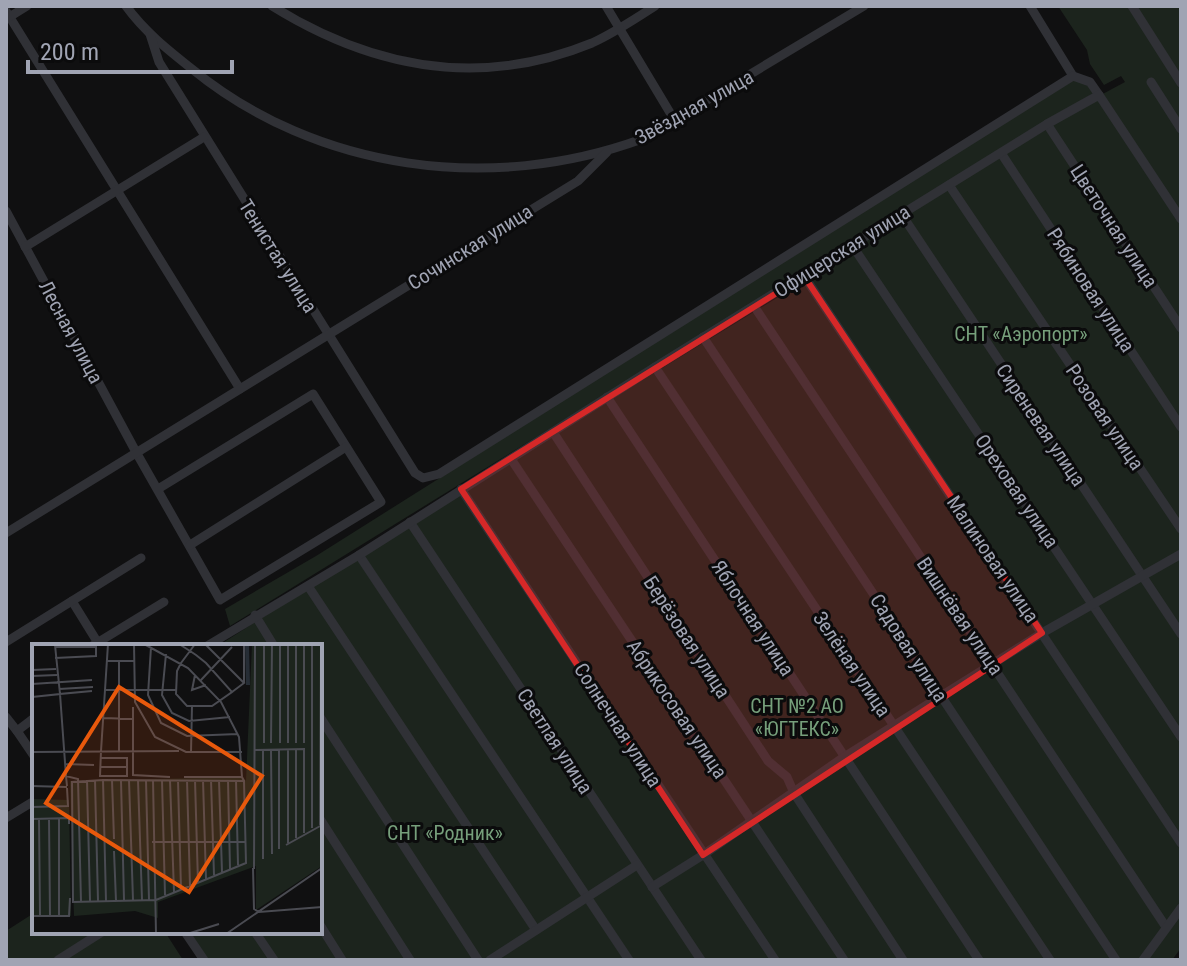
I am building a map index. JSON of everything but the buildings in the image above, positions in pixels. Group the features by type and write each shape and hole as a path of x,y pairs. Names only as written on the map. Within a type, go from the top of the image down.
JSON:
{"street":[{"path":"27,6 7,16 240,389"},
{"name":"Звёздная улица","path":"126,6 150,34 210,84 276,123 347,150 401,163 483,170 533,166 607,152 642,139 864,6"},
{"path":"272,6 308,28 354,48 389,58 450,67 522,63 553,56 594,42 655,6"},
{"path":"606,6 675,121"},
{"path":"1030,6 1073,76 1090,82 1181,219"},
{"path":"1132,6 1181,83"},
{"name":"Тенистая улица","path":"150,34 159,62 204,137 327,336 415,473 423,478 439,474 1073,76"},
{"path":"1151,82 1181,129"},
{"name":"Офицерская улица","path":"210,644 359,555 1047,124 1099,95"},
{"name":"Цветочная улица","path":"1047,124 1181,328"},
{"path":"25,247 204,137"},
{"name":"Сочинская улица","path":"6,533 578,181 607,152"},
{"name":"Рябиновая улица","path":"1001,153 1181,427"},
{"name":"Розовая улица","path":"949,185 1181,529"},
{"name":"Лесная улица","path":"6,211 220,600 381,502 346,447"},
{"name":"Сиреневая улица","path":"902,215 1181,634"},
{"name":"Ореховая улица","path":"852,245 1181,737"},
{"name":"Малиновая улица","path":"804,276 1181,843"},
{"name":"Вишнёвая улица","path":"754,306 1166,927"},
{"name":"Садовая улица","path":"703,337 1116,960"},
{"name":"Зелёная улица","path":"655,367 1050,960"},
{"path":"158,489 313,394 346,447 190,545"},
{"name":"Яблочная улица","path":"607,397 979,960"},
{"name":"Берёзовая улица","path":"553,432 768,761 787,777 794,793 903,960"},
{"name":"Абрикосовая улица","path":"511,459 844,960"},
{"name":"Солнечная улица","path":"461,489 775,960"},
{"name":"Светлая улица","path":"410,522 701,960"},
{"path":"652,887 844,757 1042,633 1181,554"},
{"path":"359,555 629,960"},
{"path":"6,642 141,558"},
{"path":"308,586 536,930"},
{"path":"72,601 95,644 164,602"},
{"path":"255,615 273,644"},
{"path":"6,717 32,753"},
{"path":"17,731 32,720"},
{"path":"322,720 478,960"},
{"path":"6,818 32,802"},
{"path":"322,822 410,960"},
{"path":"490,960 637,865"},
{"path":"1143,960 1181,908"},
{"path":"322,928 342,960"},
{"path":"58,960 99,934"},
{"path":"186,934 204,960"},
{"path":"256,934 274,960"}],"highlighted area":[{"path":"804,276 1042,633 703,855 461,489"}],"green space":[{"path":"1058,6 1181,6 1181,948 1172,960 204,960 186,934 322,934 322,644 221,644 410,522 798,285 1047,124 1125,82 1121,76 1104,85 1090,64 1087,50"},
{"path":"1079,75 1095,92 230,626 225,609 316,556"},
{"path":"32,914 32,934 166,934 183,960 6,960 6,931"}],"park label":[{"name":"СНТ «Аэропорт»","path":"1021,334"},
{"name":"СНТ №2 АО «ЮГТЕКС»","path":"797,718"},
{"name":"СНТ «Родник»","path":"445,833"}]}
